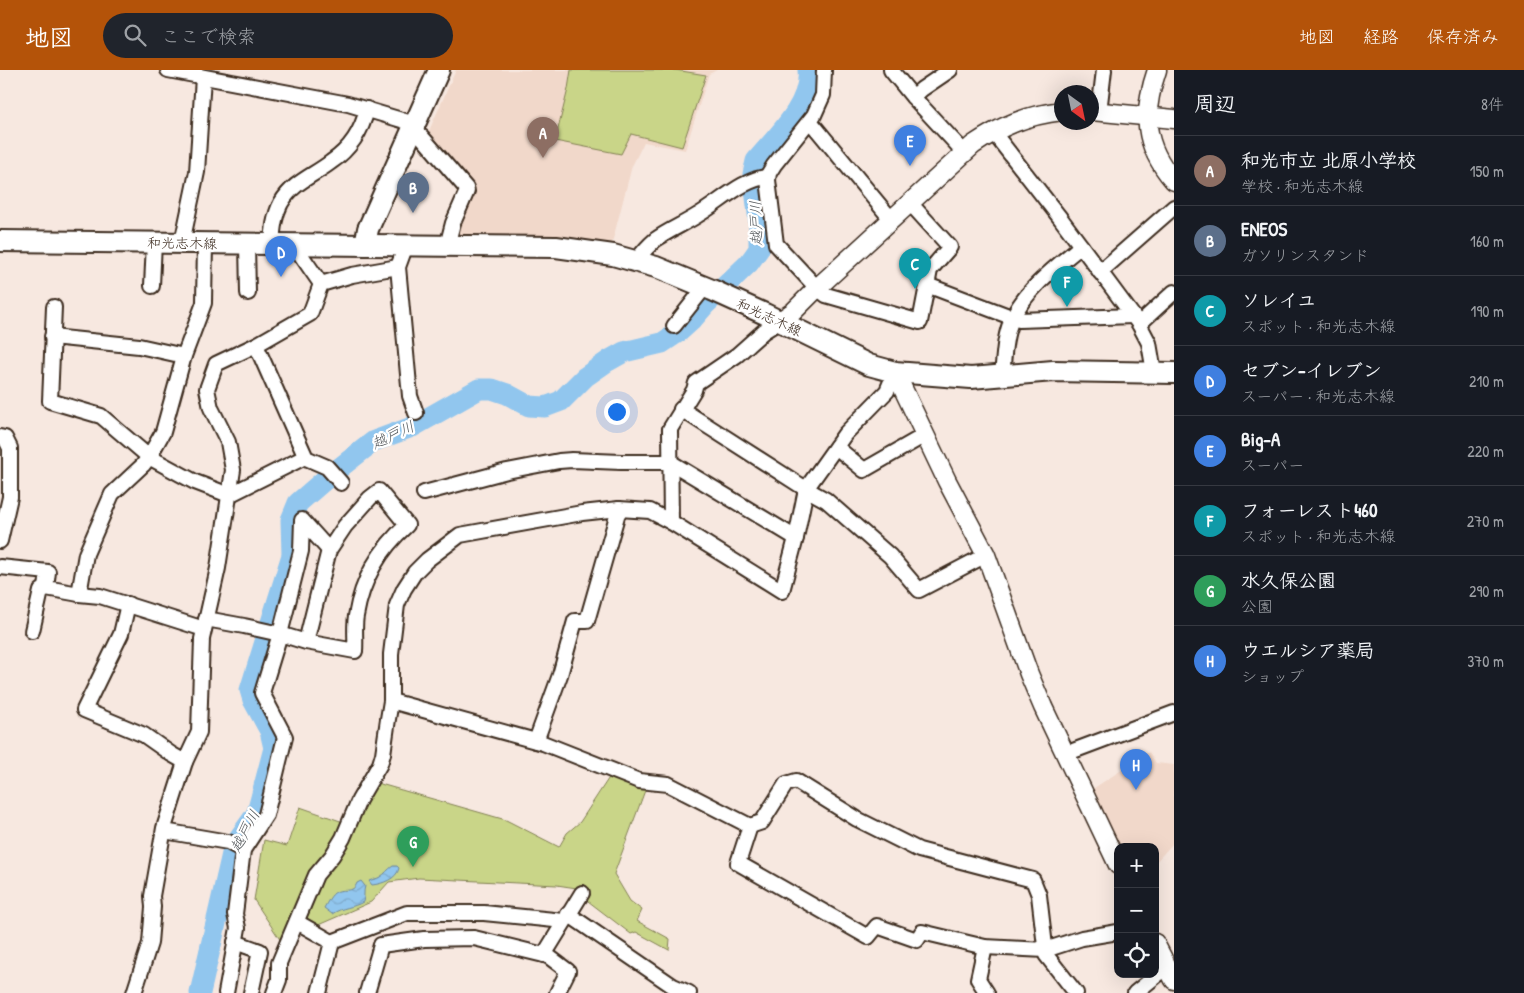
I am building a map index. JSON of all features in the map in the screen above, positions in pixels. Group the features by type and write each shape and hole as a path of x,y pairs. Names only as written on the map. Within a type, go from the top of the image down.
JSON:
{"main road":[{"path":"365,245 368,229 439,70"},
{"name":"和光志木線","path":"0,240 556,247 613,255 656,266 780,321 868,365 895,372 971,378 1053,372 1164,372"}],"street":[{"path":"168,70 348,104 367,109 414,127 467,191 453,223 447,246"},
{"path":"892,70 913,97 964,152"},
{"path":"1099,93 1104,70"},
{"path":"1157,70 1148,100 1150,138 1153,149 1174,181"},
{"path":"637,260 653,242 672,229 769,172 814,115 822,95 826,71"},
{"path":"913,97 942,72"},
{"path":"182,243 197,172 203,77"},
{"path":"272,244 276,214 288,193 297,184 331,163 348,149 358,132 367,109"},
{"path":"671,522 670,429 694,390 696,383 737,356 764,331 793,312 964,152 992,132 1026,118 1054,112"},
{"path":"1099,112 1174,119"},
{"path":"810,121 891,219"},
{"path":"992,132 1136,320 1164,372"},
{"path":"758,179 768,187 776,244 817,288 826,295 920,322 930,270 950,247 910,203"},
{"path":"1100,272 1174,207"},
{"path":"152,286 154,242"},
{"path":"79,594 86,554 112,494 143,465 163,432 184,356 204,303 205,243"},
{"path":"247,244 248,293"},
{"path":"299,245 301,256 322,284"},
{"path":"406,245 398,267 410,396 416,413"},
{"path":"1002,376 1005,343 1012,319 1026,297 1050,272 1081,246"},
{"path":"322,284 352,275 398,267"},
{"path":"134,993 150,943 152,896 164,832 185,762 199,732 201,661 205,624 218,568 233,470 228,442 211,408 207,389 216,364 256,345 310,314 322,284"},
{"path":"927,284 1018,320 1136,320 1174,292"},
{"path":"674,326 714,291"},
{"path":"54,307 50,401 101,416 149,457 195,482 229,496 306,457"},
{"path":"52,337 139,346 184,356"},
{"path":"256,345 306,457 327,467 339,482"},
{"path":"895,372 946,481 986,555 1028,674 1114,857"},
{"path":"274,993 280,963 316,876 343,838 359,800 384,754 391,701 391,654 397,605 404,589 415,572 427,560 460,535 582,513 619,509 650,511 782,591 806,489 845,434 886,391 895,372"},
{"path":"682,409 826,500 890,556 919,590 986,555"},
{"path":"836,446 864,470 926,435"},
{"path":"0,438 5,438 10,448 10,497 0,541"},
{"path":"424,493 507,471 559,461 670,462 796,538"},
{"path":"32,631 41,591 46,588 100,596 187,624 205,624 273,632 306,642 355,651 356,617 365,581 381,553 407,525 379,491 370,498 345,526 329,550 306,642"},
{"path":"536,741 560,675 576,621 587,621 619,509"},
{"path":"226,993 238,928 235,914 236,847 266,815 285,737 262,693 273,632 300,551 302,520 329,550"},
{"path":"0,567 48,572 46,588"},
{"path":"128,604 121,634 84,710 144,735 185,762"},
{"path":"391,701 536,741 639,781 668,784 750,826 762,822 786,784 796,781 857,819 919,850 1033,880 1039,895 1046,955 1076,993"},
{"path":"1065,754 1174,713"},
{"path":"750,826 738,863 868,937 877,926 917,940 922,932 985,947 1045,950 1082,938 1114,933"},
{"path":"164,832 236,847"},
{"path":"544,955 582,893"},
{"path":"332,942 407,912 484,913 566,918 673,986 689,993"},
{"path":"297,922 332,942"},
{"path":"367,993 381,945 424,939 474,938 548,956 568,970 558,993"},
{"path":"235,942 260,951 251,993"},
{"path":"319,993 332,942"},
{"path":"985,947 978,979 987,993"},
{"path":"1135,993 1171,973 1159,950"}],"shaded area":[{"path":"456,70 717,70 709,74 685,150 644,142 632,166 612,243 458,237 456,234 475,188 428,133"},
{"path":"1149,752 1156,763 1174,765 1174,842 1159,859 1159,843 1116,843 1091,790"}],"green space":[{"path":"571,70 675,70 706,75 682,147 631,134 621,154 555,141"},
{"path":"612,773 647,785 614,874 630,901 642,910 637,921 670,939 669,950 636,932 631,934 584,898 589,892 583,889 557,885 419,878 389,882 371,902 316,926 307,921 297,906 281,941 254,900 264,840 287,846 300,807 349,824 370,781 506,820 559,847 567,833 580,822"}],"water":[{"path":"393,866 399,868 392,878 372,885 369,881 380,877"},
{"path":"361,881 365,886 363,902 332,914 324,908 334,893 351,890"}],"waterway":[{"name":"越戸川","path":"200,993 234,845 257,813 274,748 270,731 253,700 250,690 292,555 291,520 298,503 374,441 412,427 479,389 492,389 507,394 529,406 545,407 561,401 585,377 608,361 624,352 662,343 680,331 749,263 759,249 759,221 753,174 756,161 782,131 799,107 808,83 808,70"}],"place":[{"name":"和光市立 北原小学校","path":"543,158"},
{"name":"Big-A","path":"910,166"},
{"name":"ENEOS","path":"413,213"},
{"name":"セブン-イレブン","path":"281,277"},
{"name":"ソレイユ","path":"915,289"},
{"name":"フォーレスト460","path":"1067,307"},
{"name":"ウエルシア薬局","path":"1136,790"},
{"name":"水久保公園","path":"413,867"}]}
